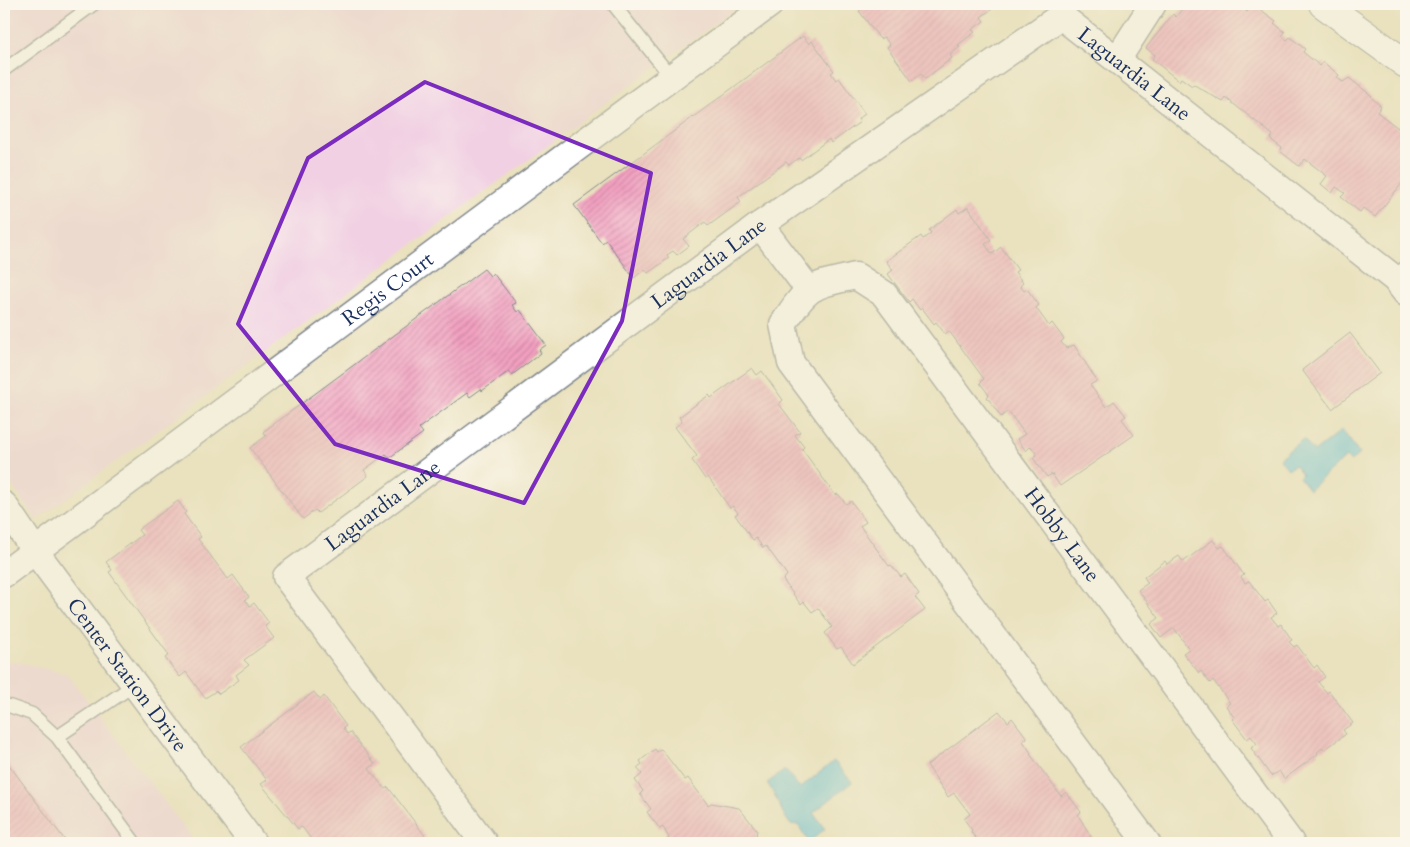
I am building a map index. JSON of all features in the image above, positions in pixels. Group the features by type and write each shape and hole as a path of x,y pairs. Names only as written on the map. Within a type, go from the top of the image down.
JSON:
{"street":[{"name":"Regis Court","path":"4,574 770,4"},
{"path":"1116,60 1153,4"},
{"path":"1323,4 1406,64"},
{"name":"Laguardia Lane","path":"484,843 286,578 760,225 1069,10 1116,60 1402,279"},
{"path":"760,225 809,290"},
{"name":"Hobby Lane","path":"1147,843 791,362 783,324 801,296 817,284 856,276 884,294 1291,843"},
{"name":"Center Station Drive","path":"4,505 35,551 252,843"}],"lane":[{"path":"4,70 94,4"},
{"path":"613,4 672,78"},
{"path":"57,737 134,684"},
{"path":"4,707 9,706 32,714 57,737 135,843"}],"highlighted area":[{"path":"425,82 651,173 622,321 524,503 335,444 238,324 308,158"}],"shaded area":[{"path":"4,4 741,4 36,520 4,474"},
{"path":"15,661 67,674 196,843 4,843 4,662"}],"water":[{"path":"1342,430 1360,454 1350,461 1346,457 1309,490 1299,477 1302,474 1295,465 1288,469 1279,458 1303,439 1314,452"},
{"path":"834,761 852,782 813,813 825,829 809,842 798,825 790,824 767,783 785,770 800,788"}],"building":[{"path":"858,4 999,4 981,17 984,21 972,30 975,32 958,45 960,47 950,55 952,58 925,79 921,74 912,81 887,47 890,45 884,37 880,39 859,11 862,9"},
{"path":"1181,4 1238,4 1247,12 1253,4 1276,21 1274,23 1285,32 1282,36 1287,40 1290,37 1305,49 1303,52 1320,66 1323,62 1339,75 1337,78 1343,82 1349,78 1372,96 1381,106 1377,112 1398,128 1403,121 1406,123 1406,181 1403,182 1375,217 1363,208 1360,212 1341,197 1345,193 1336,187 1332,193 1321,184 1327,176 1305,159 1299,166 1280,151 1282,148 1270,139 1273,135 1226,98 1223,102 1181,78 1179,81 1152,59 1155,55 1146,48 1173,14 1176,17 1182,9 1179,7"},
{"path":"803,36 809,44 812,41 834,71 831,73 836,80 839,78 865,114 858,119 860,122 831,143 829,139 801,160 799,158 789,165 786,162 738,197 741,202 708,226 705,222 683,239 689,246 677,255 673,251 667,255 669,258 648,273 645,269 634,278 606,240 602,243 574,205"},
{"path":"968,207 991,240 985,244 992,254 1001,247 1018,270 1015,272 1023,283 1020,286 1024,291 1027,289 1039,305 1036,308 1049,326 1052,323 1064,339 1061,342 1066,348 1074,345 1097,381 1090,385 1106,407 1114,401 1126,416 1122,419 1134,435 1060,486 1052,474 1047,477 1033,458 1037,455 1031,446 1026,451 1017,439 1025,434 1008,411 1001,417 980,383 984,379 949,331 945,334 936,322 934,324 922,308 920,310 912,299 909,302 888,274 893,270 886,261 921,236 923,239 931,233 929,230 957,209 959,213"},
{"path":"484,269 490,276 493,273 516,303 512,305 517,312 520,310 546,345 539,350 541,353 512,375 509,371 482,391 481,389 470,397 467,393 419,428 423,433 389,458 386,454 364,470 368,476 318,513 315,510 303,519 250,448 266,436 263,432"},
{"path":"1350,333 1380,373 1332,409 1302,370"},
{"path":"752,368 757,375 762,371 783,400 779,404 800,432 795,435 804,447 802,449 835,495 838,494 846,504 851,501 866,522 860,526 889,566 891,565 901,577 905,574 919,594 915,597 925,610 853,664 841,647 837,649 825,633 832,627 818,608 812,612 804,602 801,605 783,580 787,575 766,546 763,548 756,538 753,540 735,515 738,513 733,506 730,508 708,477 705,479 692,460 697,456 675,427 682,422 679,417 709,395 711,398"},
{"path":"178,501 186,512 184,514 201,537 198,539 228,579 233,575 249,597 245,600 250,606 254,603 269,623 265,626 274,638 244,660 249,665 236,675 239,680 219,694 216,691 205,698 186,672 180,677 165,658 169,655 109,572 112,570 106,562 142,535 138,530"},
{"path":"1213,540 1219,548 1223,546 1244,575 1241,577 1245,583 1249,581 1265,602 1268,600 1277,613 1271,617 1278,626 1281,624 1292,640 1289,642 1294,647 1297,645 1314,668 1317,665 1325,677 1318,682 1327,693 1329,691 1353,723 1343,730 1346,734 1324,750 1322,748 1317,752 1318,754 1284,779 1279,771 1271,776 1251,748 1257,744 1251,736 1247,739 1232,719 1234,717 1226,706 1230,703 1213,680 1210,683 1183,653 1189,649 1174,628 1161,638 1151,624 1159,618 1138,590 1148,583 1144,577 1165,561 1167,564 1179,556 1183,562"},
{"path":"314,692 320,700 324,696 346,726 343,728 347,734 350,732 375,764 369,769 385,789 388,787 426,837 421,840 424,843 314,843 302,827 298,829 261,784 267,780 241,747"},
{"path":"999,711 1008,722 1012,718 1027,738 1023,741 1030,754 1061,796 1066,792 1081,812 1078,815 1095,843 980,843 971,832 972,830 964,819 970,814 954,793 948,797 927,765"},
{"path":"655,749 657,752 661,749 685,780 688,778 708,805 711,803 739,808 757,830 755,843 662,843 669,838 663,827 660,829 647,812 651,809 640,794 643,791 635,780 642,774 637,768 642,764 640,761"},
{"path":"4,758 67,843 4,843"}]}
